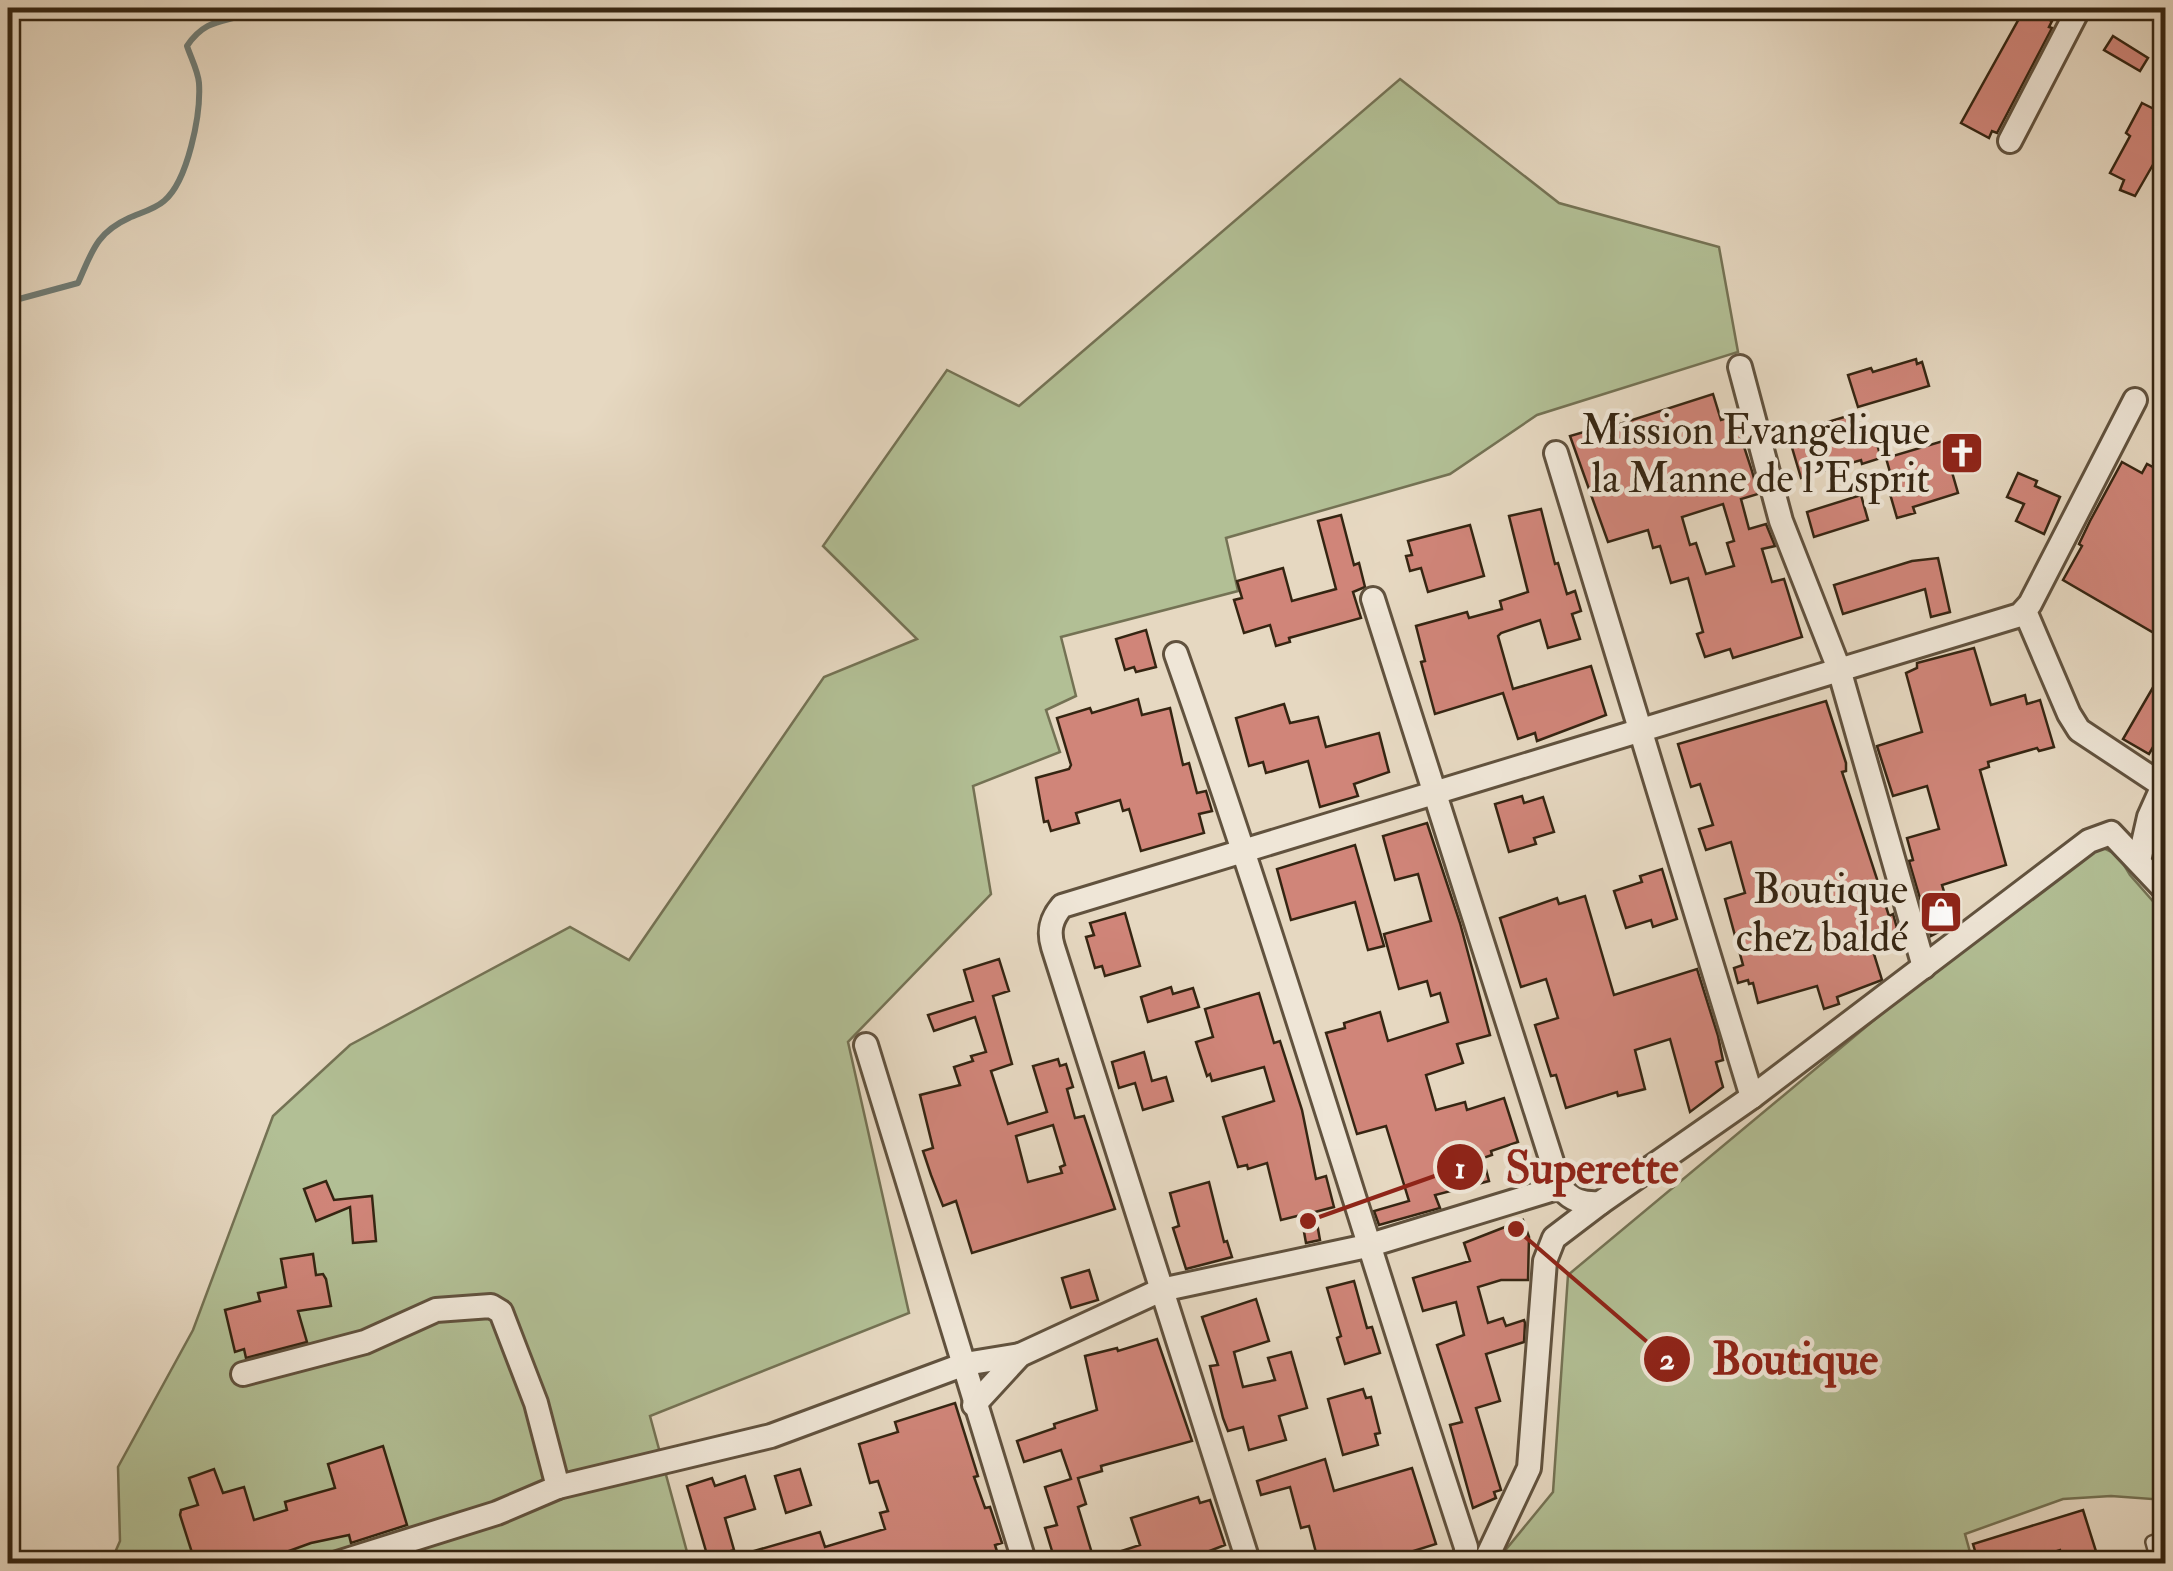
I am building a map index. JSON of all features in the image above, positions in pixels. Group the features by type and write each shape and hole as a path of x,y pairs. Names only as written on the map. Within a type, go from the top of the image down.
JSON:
{"street":[{"path":"2010,142 2079,8"},
{"path":"1740,367 1781,521 1838,669 1924,967"},
{"path":"1249,1564 1053,947 1051,926 1062,906 2013,617 2026,610 2135,400"},
{"path":"1556,453 1752,1097"},
{"path":"1373,599 1560,1188 1568,1198 1585,1204 1600,1203"},
{"path":"2026,610 2068,714 2079,730 2164,782 2139,861"},
{"path":"1176,654 1246,852 1366,1246 1466,1546 1466,1564"},
{"path":"1481,1564 1529,1468 1545,1261 1554,1238 1752,1097 2089,841 2111,833 2166,891"},
{"path":"866,1045 1025,1563"},
{"path":"334,1564 496,1513 558,1487 771,1436 965,1364 1020,1354 1161,1290 1366,1246 1560,1188"},
{"path":"243,1374 365,1342 436,1310 495,1308 501,1312 536,1403 558,1487"},
{"path":"974,1405 1020,1354"}],"lane":[{"path":"2158,1564 2152,1542 2166,1537"}],"green space":[{"path":"1400,79 1559,203 1719,247 1738,352 1537,415 1450,474 1226,538 1238,591 1061,637 1076,696 1046,710 1060,752 973,786 991,894 848,1042 909,1313 650,1416 690,1563 110,1564 120,1541 118,1467 193,1330 273,1116 350,1045 570,927 629,960 824,677 917,639 823,546 947,370 1019,406"},
{"path":"2089,841 2118,855 2165,915 2165,1500 2111,1496 2063,1499 1965,1534 1973,1563 1494,1564 1553,1492 1568,1275"}],"building":[{"path":"2025,8 2052,21 2052,28 1997,133 1992,131 1989,138 1961,123"},
{"path":"2113,36 2148,58 2140,71 2104,50"},
{"path":"2142,103 2166,115 2166,142 2135,196 2120,190 2124,180 2110,173"},
{"path":"1916,359 1917,364 1922,362 1929,386 1858,407 1848,375"},
{"path":"1713,394 1721,420 1734,416 1752,471 1758,494 1741,499 1749,529 1766,524 1775,546 1762,549 1772,582 1784,579 1802,637 1733,658 1730,649 1705,657 1697,634 1703,632 1688,578 1671,583 1660,546 1653,548 1648,530 1608,542 1570,436 1594,429 1595,432","holes":["1723,504 1734,541 1727,543 1734,566 1706,574 1696,543 1690,545 1682,517"]},
{"path":"1854,414 1861,438 1874,434 1881,458 1801,478 1788,434"},
{"path":"1943,441 1958,493 1913,507 1915,513 1897,518 1888,487 1894,486 1886,458"},
{"path":"2122,462 2142,473 2147,464 2166,474 2166,640 2063,580"},
{"path":"2018,473 2060,497 2044,534 2016,521 2024,504 2007,497"},
{"path":"1861,495 1868,520 1814,537 1807,512"},
{"path":"1541,509 1555,564 1558,563 1567,594 1575,591 1581,611 1572,614 1580,639 1548,648 1540,620 1501,633 1498,636 1513,689 1591,666 1606,715 1537,741 1535,733 1518,739 1503,693 1435,714 1416,626 1467,612 1469,618 1502,609 1500,601 1528,592 1509,516"},
{"path":"1341,515 1354,565 1359,563 1365,587 1353,592 1361,618 1289,638 1290,642 1276,646 1270,625 1244,633 1234,600 1242,598 1237,581 1283,568 1292,601 1336,589 1318,521"},
{"path":"1470,525 1484,576 1428,592 1421,568 1410,571 1406,556 1412,555 1408,541"},
{"path":"1938,558 1950,612 1931,617 1925,589 1843,614 1834,585 1912,561"},
{"path":"1146,630 1156,667 1136,672 1134,667 1125,670 1116,639"},
{"path":"1974,648 1991,705 2025,695 2027,704 2040,700 2054,747 1988,762 1989,767 1980,770 2006,865 1942,885 1954,924 1931,936 1909,861 1913,860 1907,838 1939,829 1927,786 1893,796 1877,746 1922,732 1906,673 1917,668 1917,663"},
{"path":"2166,665 2166,725 2149,754 2123,739"},
{"path":"1138,699 1142,715 1170,708 1183,765 1189,763 1197,793 1206,791 1212,811 1199,814 1204,833 1141,851 1129,809 1123,811 1120,800 1076,813 1079,823 1051,831 1048,821 1044,822 1036,778 1069,769 1071,765 1057,718 1090,708 1092,713"},
{"path":"1826,701 1846,763 1846,771 1842,772 1902,946 1874,954 1882,980 1837,997 1839,1004 1824,1009 1817,986 1758,1003 1753,983 1738,983 1734,968 1743,965 1725,899 1745,893 1731,842 1706,850 1699,829 1713,825 1700,784 1691,787 1678,744"},
{"path":"1284,704 1290,723 1318,717 1326,747 1379,733 1389,772 1354,784 1358,796 1320,807 1308,761 1266,773 1263,762 1249,766 1236,718"},
{"path":"1522,796 1524,803 1543,797 1554,832 1534,838 1536,844 1509,852 1495,804"},
{"path":"1427,823 1460,923 1490,1035 1457,1044 1463,1063 1426,1075 1436,1110 1465,1102 1467,1110 1504,1098 1518,1142 1491,1151 1492,1155 1483,1158 1489,1181 1435,1195 1440,1208 1379,1225 1374,1211 1409,1201 1386,1126 1357,1134 1326,1033 1380,1012 1388,1041 1448,1022 1440,993 1431,996 1427,981 1399,989 1384,934 1431,921 1418,874 1395,880 1383,836"},
{"path":"1355,845 1384,946 1368,950 1355,902 1291,920 1277,869"},
{"path":"1662,869 1677,919 1653,927 1651,920 1626,928 1614,891 1642,882 1640,876"},
{"path":"1585,896 1614,995 1697,969 1718,1036 1723,1060 1716,1062 1723,1087 1690,1112 1670,1039 1635,1050 1645,1089 1618,1096 1617,1092 1566,1108 1535,1025 1558,1018 1546,979 1521,987 1500,918 1557,898 1559,904"},
{"path":"1125,913 1140,966 1105,976 1102,966 1095,968 1086,937 1094,935 1090,923"},
{"path":"999,959 1009,991 993,996 1012,1064 991,1071 1008,1124 1047,1112 1033,1066 1058,1059 1060,1066 1066,1064 1073,1087 1067,1089 1075,1118 1084,1116 1115,1209 972,1253 956,1201 943,1206 923,1151 933,1148 920,1095 960,1085 954,1067 986,1052 975,1017 934,1031 928,1015 973,1001 964,970","holes":["1053,1125 1065,1165 1060,1167 1062,1173 1028,1182 1016,1136"]},
{"path":"1171,987 1173,994 1193,988 1199,1007 1148,1022 1141,997"},
{"path":"1259,993 1274,1043 1280,1041 1302,1110 1316,1179 1326,1176 1334,1207 1315,1212 1320,1240 1306,1243 1301,1215 1281,1220 1267,1163 1248,1169 1247,1165 1238,1167 1223,1117 1274,1101 1264,1067 1212,1081 1196,1042 1213,1037 1205,1009"},
{"path":"1144,1052 1152,1081 1166,1077 1173,1101 1143,1110 1135,1083 1119,1088 1112,1062"},
{"path":"326,1181 334,1200 372,1196 376,1241 353,1243 350,1207 316,1221 304,1189"},
{"path":"1209,1182 1224,1242 1227,1241 1232,1257 1186,1269 1173,1228 1179,1226 1170,1193"},
{"path":"1523,1220 1529,1237 1528,1280 1501,1280 1478,1287 1488,1323 1503,1318 1506,1326 1524,1320 1525,1323 1524,1342 1486,1354 1500,1401 1476,1408 1501,1490 1494,1492 1496,1498 1473,1508 1450,1425 1462,1422 1437,1345 1464,1335 1456,1302 1423,1311 1413,1278 1470,1261 1464,1243"},
{"path":"313,1254 316,1275 323,1274 326,1279 331,1306 298,1311 307,1342 246,1358 244,1349 235,1352 225,1310 260,1301 258,1293 286,1287 281,1259"},
{"path":"1089,1270 1098,1300 1071,1308 1062,1278"},
{"path":"1354,1281 1367,1328 1372,1327 1380,1353 1345,1364 1327,1288"},
{"path":"1256,1299 1269,1341 1234,1352 1243,1387 1275,1380 1268,1358 1291,1352 1307,1408 1279,1416 1286,1440 1249,1450 1243,1427 1228,1431 1223,1418 1210,1366 1218,1365 1202,1317"},
{"path":"1157,1339 1192,1441 1101,1466 1102,1471 1078,1478 1086,1504 1078,1507 1094,1560 1140,1545 1131,1518 1198,1497 1200,1503 1210,1500 1225,1545 1176,1564 1056,1564 1045,1528 1057,1525 1045,1487 1071,1479 1061,1450 1024,1462 1017,1441 1097,1410 1085,1356"},
{"path":"1363,1389 1366,1398 1371,1397 1380,1433 1375,1434 1378,1445 1343,1455 1328,1399"},
{"path":"955,1403 978,1476 974,1477 985,1508 990,1507 1002,1543 995,1545 1001,1564 894,1564 893,1559 876,1564 724,1564 723,1560 820,1532 825,1547 885,1529 880,1513 888,1511 878,1481 870,1483 859,1444 898,1432 895,1422"},
{"path":"383,1446 407,1525 351,1543 349,1535 311,1543 253,1564 198,1564 194,1559 180,1515 181,1510 198,1505 189,1478 214,1469 223,1493 244,1487 254,1520 287,1510 285,1502 335,1488 328,1464"},
{"path":"1325,1459 1334,1491 1412,1468 1436,1544 1372,1564 1319,1564 1309,1526 1301,1528 1290,1487 1261,1495 1257,1481"},
{"path":"800,1469 811,1505 786,1513 775,1476"},
{"path":"745,1476 755,1509 725,1518 734,1550 708,1558 687,1486 712,1478 715,1486"},
{"path":"2083,1510 2100,1564 2064,1564 2060,1550 2016,1564 1979,1564 1973,1544"}],"waterway":[{"path":"8,302 78,283 96,245 109,230 164,201 186,163 198,112 198,78 187,46 212,24 258,8"}],"place":[{"name":"Mission Evangelique la Manne de l'Esprit","path":"1962,453"},
{"name":"Boutique chez baldé","path":"1941,912"},
{"name":"Superette","path":"1308,1221"},
{"name":"Boutique","path":"1516,1229"}]}
